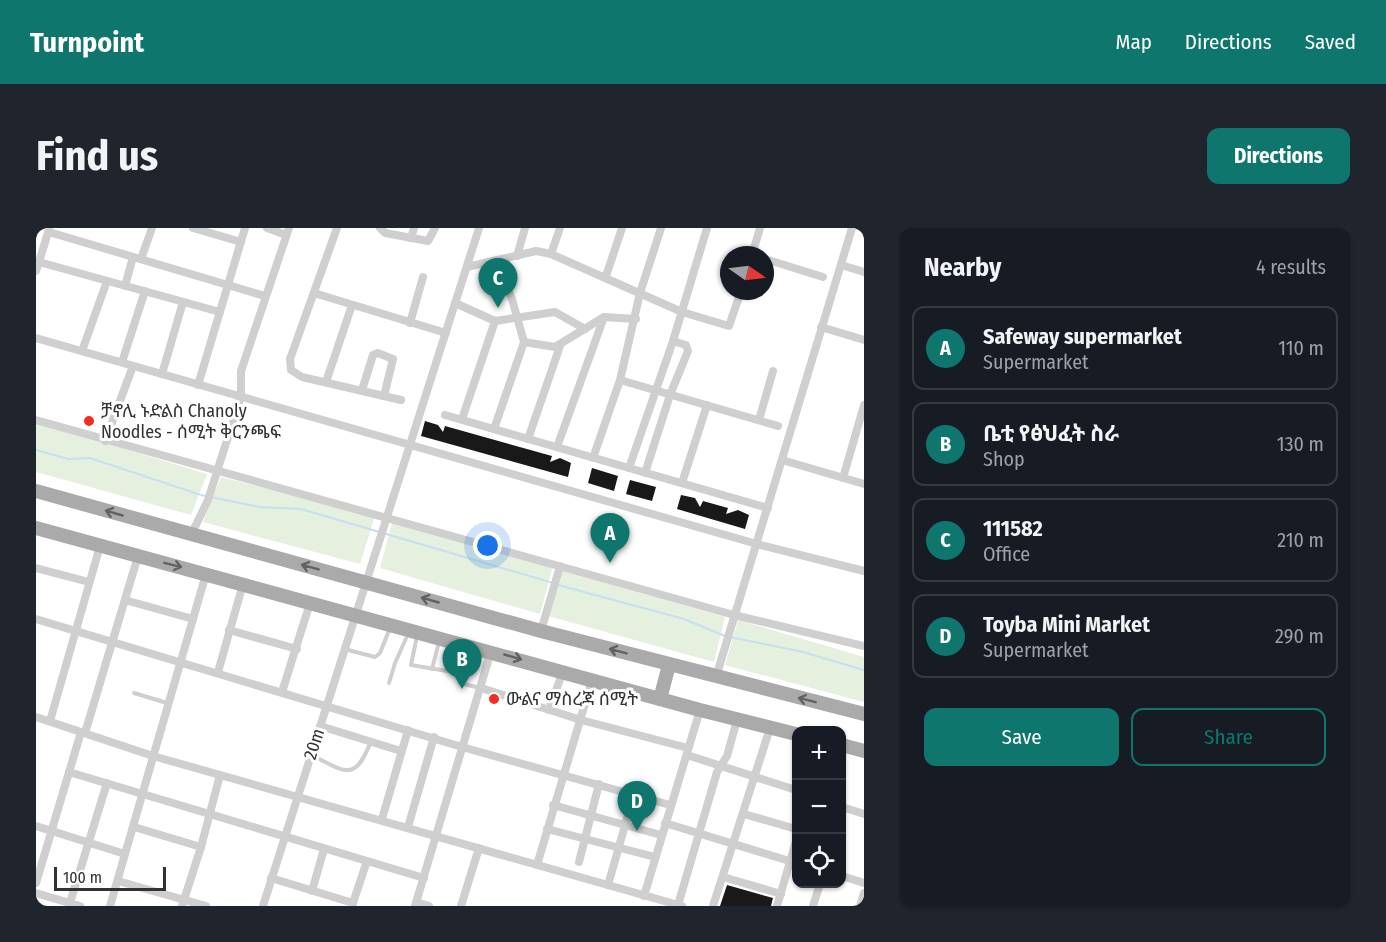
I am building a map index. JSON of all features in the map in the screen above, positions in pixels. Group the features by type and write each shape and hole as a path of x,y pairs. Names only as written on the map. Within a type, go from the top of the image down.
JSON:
{"main road":[{"path":"36,491 541,631 864,714"},
{"path":"36,528 700,710 792,733"},
{"path":"660,699 669,665"},
{"path":"846,746 864,751"}],"street":[{"path":"125,286 152,228"},
{"path":"192,228 241,242"},
{"path":"198,384 246,228"},
{"path":"191,535 209,495 241,396 241,371 287,232 267,228"},
{"path":"337,228 290,359 291,370 302,377 401,400"},
{"path":"380,228 385,233 428,241 435,228"},
{"path":"411,238 414,228"},
{"name":"20m","path":"263,906 355,615 381,543 479,228"},
{"path":"517,256 525,228"},
{"path":"552,254 560,228"},
{"path":"606,276 622,228"},
{"path":"594,458 620,380 636,320 639,293 661,228"},
{"path":"629,468 654,390 673,341 707,228"},
{"path":"755,246 760,228"},
{"path":"716,677 852,228"},
{"path":"36,271 49,230 265,296"},
{"path":"467,267 536,251 552,254 606,276 682,312 731,326 738,300"},
{"path":"494,429 524,342 518,317 495,261"},
{"path":"39,262 220,312"},
{"path":"774,262 823,277"},
{"path":"842,265 864,272"},
{"path":"410,322 423,277"},
{"path":"82,351 106,281"},
{"path":"122,362 145,291"},
{"path":"314,293 446,333"},
{"path":"162,374 183,302"},
{"path":"455,303 495,321 555,312 585,329"},
{"path":"326,382 352,305"},
{"path":"528,439 560,346 604,316 636,320"},
{"path":"557,447 604,316"},
{"path":"462,420 495,321"},
{"path":"821,327 864,340"},
{"path":"36,338 757,544 864,571"},
{"path":"645,473 670,395 688,351 686,345 673,341"},
{"path":"524,342 560,346"},
{"path":"362,390 373,355 378,353 393,359 384,396"},
{"path":"105,441 133,366"},
{"path":"759,420 773,371"},
{"path":"620,380 778,426"},
{"path":"682,483 707,405"},
{"path":"843,478 864,405"},
{"path":"444,415 768,508"},
{"path":"36,420 734,615 864,646"},
{"path":"782,460 864,484"},
{"path":"50,721 100,546"},
{"path":"36,883 138,556"},
{"path":"541,631 560,566"},
{"path":"36,568 89,582"},
{"path":"110,906 206,574"},
{"path":"218,672 243,584"},
{"path":"124,600 193,619"},
{"path":"282,692 310,603"},
{"path":"36,619 462,747 670,804"},
{"path":"229,630 297,649"},
{"path":"429,906 416,904 491,651"},
{"path":"549,710 563,671"},
{"path":"537,865 562,774 592,680"},
{"path":"481,688 688,752 721,766 792,789"},
{"path":"644,896 700,710"},
{"path":"36,717 153,756 680,905 699,833 721,766 727,756 737,720"},
{"path":"320,726 401,751"},
{"path":"713,906 770,728"},
{"path":"382,819 408,730"},
{"path":"408,827 434,738"},
{"path":"69,772 424,878"},
{"path":"183,903 220,775"},
{"path":"69,904 107,783"},
{"path":"579,862 599,784"},
{"path":"608,885 634,794"},
{"path":"553,805 662,835"},
{"path":"846,809 864,814"},
{"path":"744,813 792,828"},
{"path":"665,823 792,862"},
{"path":"36,826 125,855"},
{"path":"134,827 201,847"},
{"path":"547,829 655,857"},
{"path":"461,906 479,848"},
{"path":"312,891 324,849"},
{"path":"271,878 353,904 367,861"},
{"path":"777,906 792,865"},
{"path":"846,877 864,883"},
{"path":"723,878 781,894"},
{"path":"118,881 183,903 206,906"},
{"path":"813,906 819,888"},
{"path":"36,893 80,906"},
{"path":"860,906 864,893"}],"lane":[{"path":"345,649 375,657 380,653 391,625"},
{"path":"414,631 410,663 432,670 449,669 455,642"},
{"path":"389,683 395,663 414,631"},
{"path":"432,670 440,638"},
{"path":"460,683 481,688"},
{"path":"134,693 168,703"},
{"path":"311,754 338,768 349,770 358,768 363,762 370,741"}],"green space":[{"path":"36,422 207,474 191,515 36,472"},
{"path":"221,477 375,516 360,564 203,522"},
{"path":"393,520 553,566 540,614 380,568"},
{"path":"562,571 725,617 714,662 548,616"},
{"path":"738,620 864,657 864,702 725,665"}],"building":[{"path":"425,421 438,425 443,432 445,426 552,456 550,462 560,458 571,463 568,477 421,436"},
{"path":"592,468 618,476 614,491 588,483"},
{"path":"630,480 656,487 652,501 626,494"},
{"path":"681,495 695,498 700,507 703,501 728,508 726,514 738,510 749,515 745,529 677,509"},
{"path":"727,885 773,898 771,906 720,906"}],"waterway":[{"path":"36,450 68,459 90,458 201,495 259,507 301,509 553,583"},
{"path":"558,585 684,619 725,636"},
{"path":"730,637 803,652 864,670"}],"place":[{"name":"111582","path":"498,308"},
{"name":"ቻኖሊ ኑድልስ Chanoly Noodles - ሰሚት ቅርንጫፍ","path":"89,421"},
{"name":"Safeway supermarket","path":"610,563"},
{"name":"ቤቲ የፅህፈት ስራ","path":"462,689"},
{"name":"ውልና ማስረጃ ሰሚት","path":"494,699"},
{"name":"Toyba Mini Market","path":"637,831"}]}
